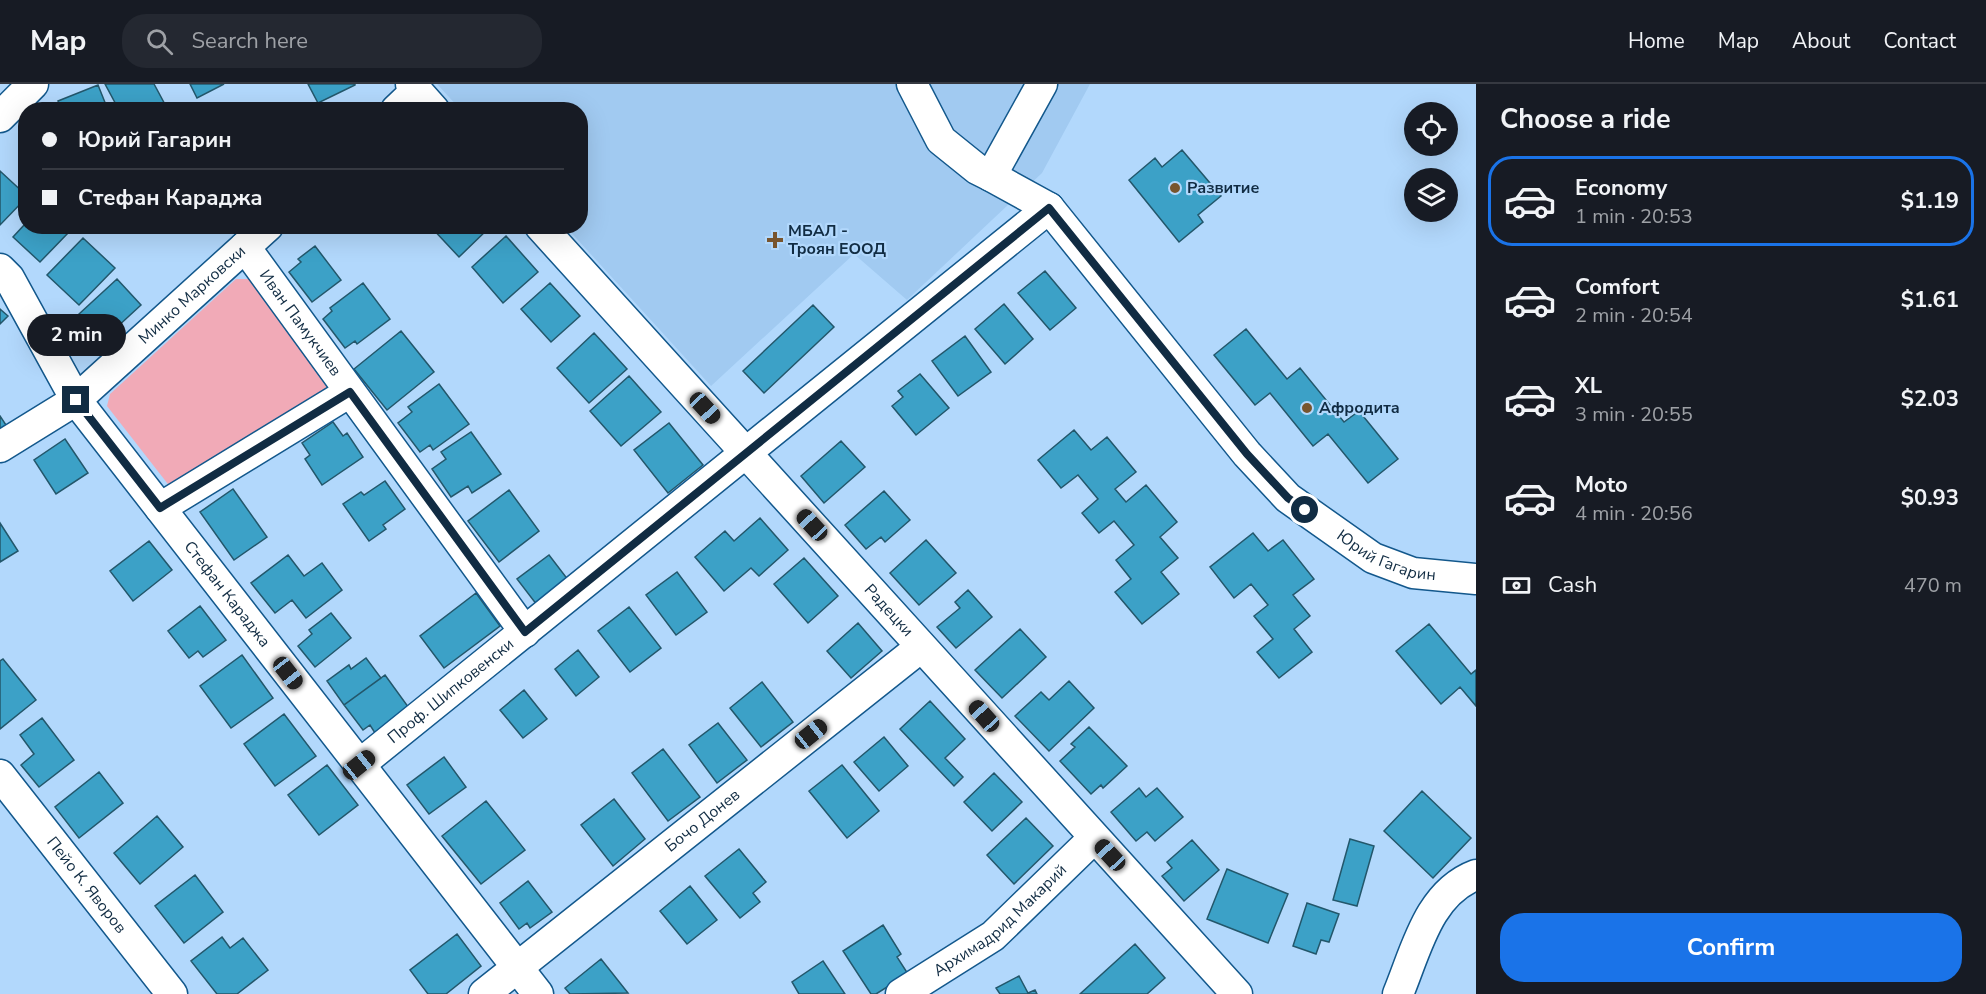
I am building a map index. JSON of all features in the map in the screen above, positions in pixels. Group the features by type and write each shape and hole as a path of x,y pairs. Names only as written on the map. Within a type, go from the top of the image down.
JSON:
{"street":[{"path":"0,117 33,84"},
{"path":"912,84 941,140 977,170 1049,208"},
{"path":"991,176 1042,84"},
{"name":"Проф. Шипковенски","path":"359,765 1049,208"},
{"name":"Юрий Гагарин","path":"1049,208 1247,454 1288,498 1373,558 1413,573 1476,579"},
{"name":"Минко Марковски","path":"0,447 76,400 259,234"},
{"name":"Радецки","path":"547,234 1237,994"},
{"name":"Иван Памукчиев","path":"245,247 525,632"},
{"name":"Стефан Караджа","path":"0,269 9,278 76,400 538,994"},
{"path":"160,508 350,392"},
{"name":"Бочо Донев","path":"484,994 921,647"},
{"name":"Пейо К. Яворов","path":"0,775 172,994"},
{"name":"Архимадрид Макарий","path":"901,994 993,936 1094,838"},
{"path":"1398,994 1433,910 1446,894 1463,880 1476,875"}],"shaded area":[{"name":"МБАЛ - Троян ЕООД","path":"437,84 1090,84 1042,173 907,300 854,254 711,386 572,234 588,234 588,102 454,102"},
{"path":"236,279 250,279 330,389 171,488 107,406 110,394"}],"building":[{"path":"105,84 154,84 164,102 115,102"},
{"path":"190,84 224,84 197,98"},
{"path":"308,84 355,84 320,102 317,102"},
{"path":"98,85 105,102 58,102"},
{"name":"Развитие","path":"1182,150 1221,196 1198,215 1203,222 1179,242 1129,180 1155,158 1162,167"},
{"path":"0,171 18,188 18,206 0,225"},
{"path":"18,232 18,234 67,234 40,262 13,237"},
{"path":"437,234 483,234 459,257"},
{"path":"506,236 538,272 503,303 472,267"},
{"path":"83,238 115,268 79,305 47,275"},
{"path":"315,246 341,280 312,302 289,272 301,262 298,259"},
{"path":"1045,271 1076,308 1050,330 1018,293"},
{"path":"117,279 141,305 103,340 79,314"},
{"path":"363,283 390,319 357,344 355,341 345,348 323,319 332,311 330,308"},
{"path":"550,283 580,316 551,342 521,309"},
{"path":"1004,304 1033,339 1005,364 975,329"},
{"path":"813,305 834,327 764,393 743,371"},
{"path":"0,309 8,316 0,324"},
{"name":"Афродита","path":"1246,329 1287,379 1300,368 1344,422 1359,411 1398,459 1368,483 1328,434 1313,446 1270,393 1255,405 1214,355"},
{"path":"401,331 434,372 387,410 354,369"},
{"path":"594,333 627,369 589,403 557,368"},
{"path":"965,336 991,372 958,396 932,361"},
{"path":"920,374 949,408 916,435 892,406 903,397 898,391"},
{"path":"629,376 661,412 621,446 590,411"},
{"path":"439,384 469,424 433,450 430,445 420,452 398,423 412,412 408,407"},
{"path":"0,416 6,425 0,429"},
{"path":"333,422 343,436 347,433 363,457 322,485 305,459 310,455 302,443"},
{"path":"669,423 703,465 668,493 634,450"},
{"path":"1074,430 1091,450 1107,437 1136,472 1115,489 1126,502 1146,485 1177,522 1160,537 1178,558 1161,572 1179,594 1142,624 1115,592 1131,579 1116,560 1134,545 1114,521 1099,533 1082,513 1098,499 1078,475 1061,488 1038,460"},
{"path":"471,432 501,474 472,493 468,486 451,497 432,469 446,459 441,452"},
{"path":"65,439 88,473 56,494 34,460"},
{"path":"841,441 865,467 824,503 801,476"},
{"path":"385,481 405,509 383,525 386,529 369,541 343,504 361,492 364,495"},
{"path":"233,489 267,537 234,560 200,512"},
{"path":"509,490 539,531 499,562 468,521"},
{"path":"884,491 910,520 885,542 881,537 866,549 845,525"},
{"path":"760,518 788,550 759,576 751,568 724,591 695,557 725,531 734,541"},
{"path":"0,523 18,551 0,562"},
{"path":"1253,533 1268,551 1283,540 1314,579 1293,595 1310,616 1294,629 1312,652 1279,678 1257,652 1273,639 1254,616 1268,605 1251,584 1234,598 1210,567"},
{"path":"926,540 956,573 919,605 890,573"},
{"path":"149,541 172,570 133,601 110,571"},
{"path":"288,555 304,576 322,563 342,590 306,618 292,600 275,613 251,583"},
{"path":"549,555 569,581 537,605 517,579"},
{"path":"804,558 838,596 808,623 774,584"},
{"path":"677,572 707,612 676,635 646,595"},
{"path":"968,590 992,617 956,648 937,627 960,608 955,602"},
{"path":"476,593 500,626 444,668 420,636"},
{"path":"200,606 226,640 203,657 198,651 189,658 168,631"},
{"path":"629,607 661,648 630,672 598,631"},
{"path":"331,613 351,638 315,667 298,646 312,634 309,630"},
{"path":"858,623 882,651 851,678 827,651"},
{"path":"1429,624 1471,674 1476,670 1476,706 1460,687 1441,704 1396,651"},
{"path":"1020,629 1046,657 1002,698 975,670"},
{"path":"578,650 599,677 576,696 555,669"},
{"path":"242,655 273,698 231,728 200,686"},
{"path":"366,658 381,678 344,705 327,681 349,665 351,669"},
{"path":"3,659 36,700 0,729 0,661"},
{"path":"385,675 409,708 375,733 370,725 363,730 344,705"},
{"path":"1069,681 1094,708 1049,751 1015,716 1041,692 1049,700"},
{"path":"762,682 793,722 761,747 730,708"},
{"path":"524,690 547,719 523,738 500,710"},
{"path":"930,701 965,739 945,758 963,777 954,786 900,729"},
{"path":"284,714 316,756 275,786 244,744"},
{"path":"42,718 74,760 39,787 21,765 34,754 20,735"},
{"path":"718,723 747,760 717,783 689,745"},
{"path":"1089,727 1127,766 1103,788 1101,785 1091,794 1060,761 1075,747 1071,744"},
{"path":"884,737 908,766 879,791 854,762"},
{"path":"663,749 700,797 668,821 632,773"},
{"path":"444,757 466,787 429,814 407,785"},
{"path":"327,765 358,805 319,835 288,795"},
{"path":"842,765 879,811 847,838 809,791"},
{"path":"99,772 123,803 79,838 55,807"},
{"path":"994,773 1022,802 992,831 964,802"},
{"path":"1139,788 1146,797 1157,788 1183,817 1155,841 1147,832 1136,841 1111,812"},
{"path":"1422,791 1471,838 1433,878 1384,831"},
{"path":"614,799 645,839 613,866 581,825"},
{"path":"486,801 525,850 481,884 442,836"},
{"path":"157,816 183,847 140,884 114,853"},
{"path":"1026,818 1053,846 1014,884 987,855"},
{"path":"1350,839 1374,846 1357,906 1333,900"},
{"path":"1192,840 1219,870 1184,901 1162,876 1172,868 1167,862"},
{"path":"739,849 766,882 753,893 760,902 740,918 705,876"},
{"path":"1227,869 1288,894 1268,943 1207,919"},
{"path":"195,875 223,912 184,943 155,906"},
{"path":"528,881 552,912 530,928 527,923 519,929 500,903"},
{"path":"690,886 717,920 687,944 660,911"},
{"path":"1307,903 1339,914 1329,942 1321,940 1316,954 1293,946"},
{"path":"883,925 901,954 897,957 908,974 876,994 871,994 843,951"},
{"path":"457,934 481,966 446,994 428,994 410,970"},
{"path":"222,937 230,948 243,938 268,970 237,994 217,994 191,961"},
{"path":"1135,944 1165,978 1147,994 1080,994"},
{"path":"601,959 628,993 570,994 565,988"},
{"path":"823,961 845,994 799,994 792,982"},
{"path":"1019,976 1028,993 1035,990 1037,994 1000,994 996,988"}],"place":[{"name":"Развитие","path":"1175,188"},
{"name":"МБАЛ - Троян ЕООД","path":"775,240"},
{"name":"Афродита","path":"1307,408"}],"route":[{"path":"76,400 160,508 350,392 525,632 1049,208 1247,454 1288,498 1305,510"}]}
